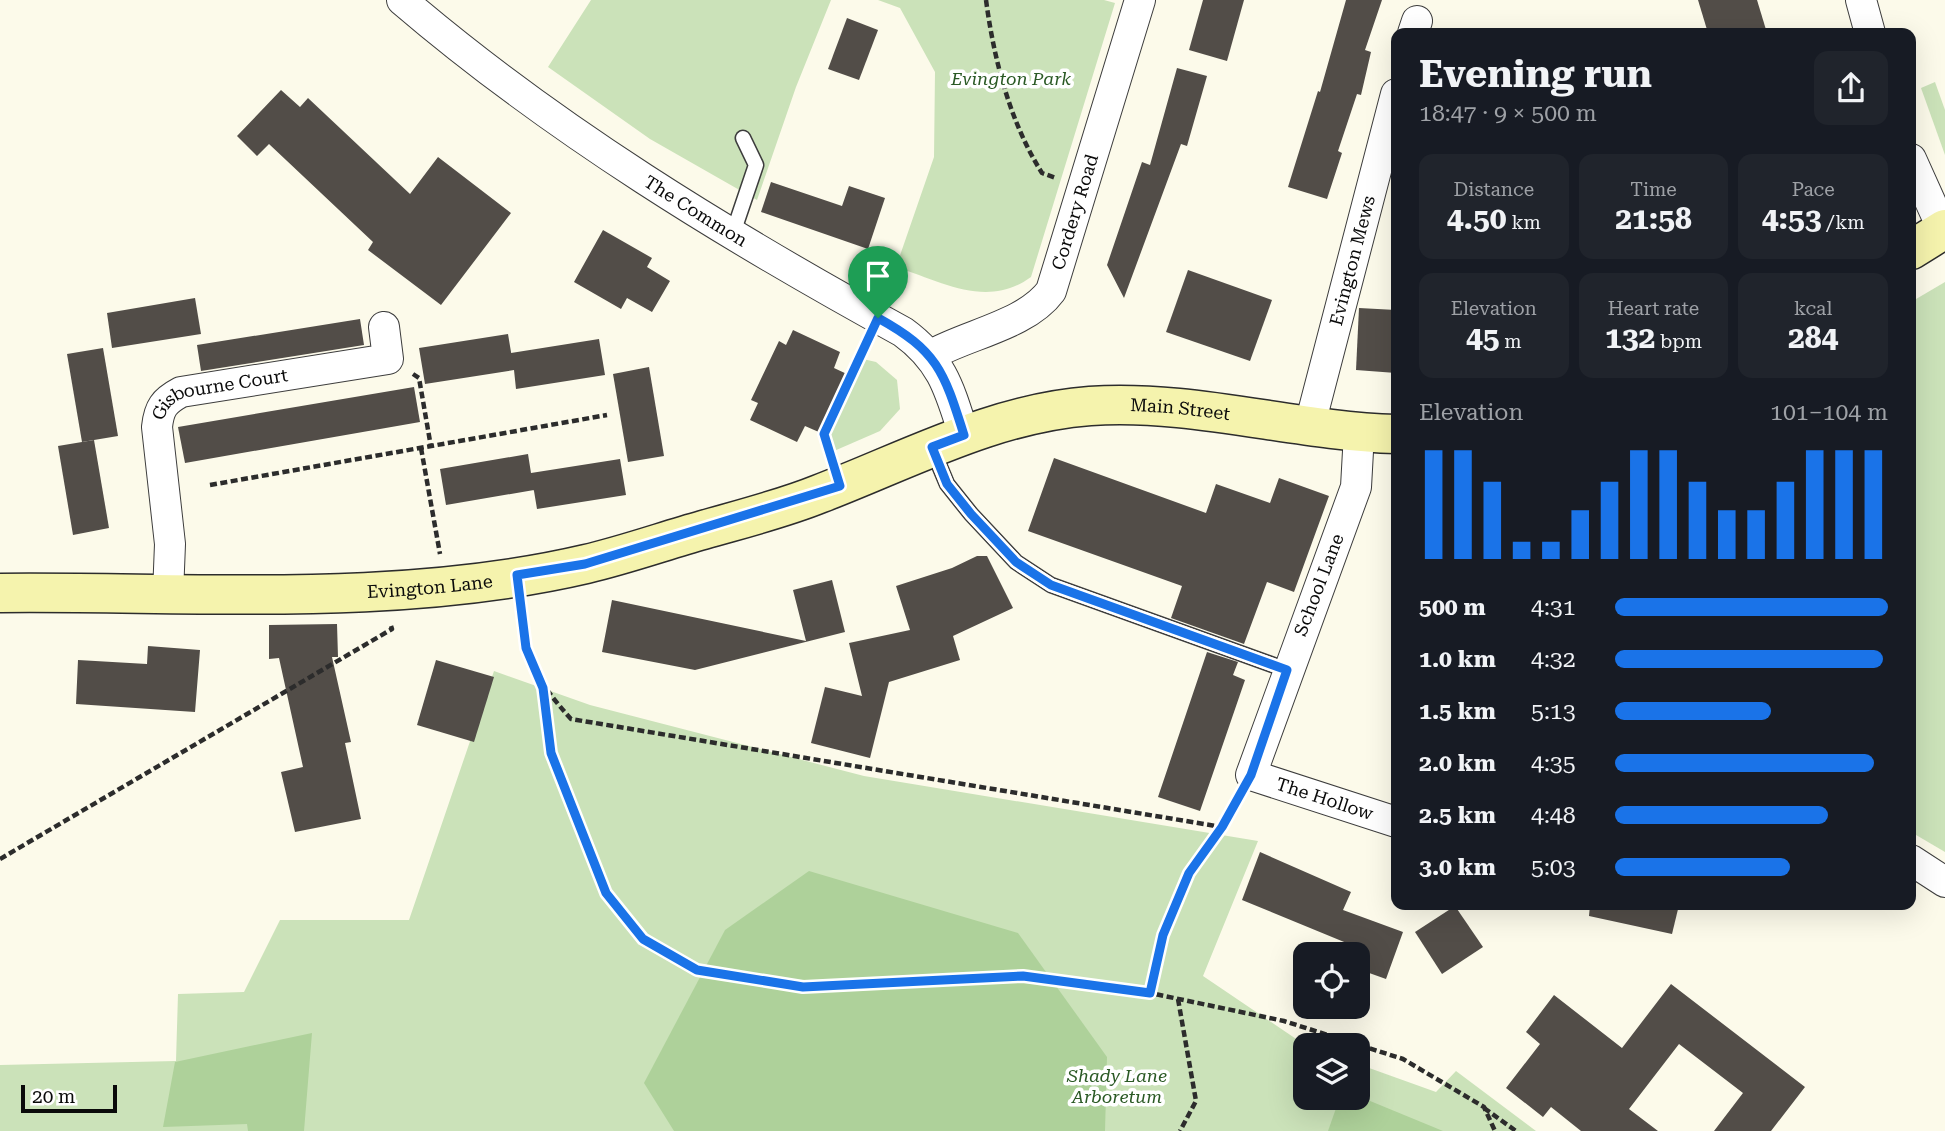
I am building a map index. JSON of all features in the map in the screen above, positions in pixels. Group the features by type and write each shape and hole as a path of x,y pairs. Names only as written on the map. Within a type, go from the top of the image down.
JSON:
{"main road":[{"name":"Main Street","path":"948,441 1027,415 1088,406 1144,404 1193,408 1309,428 1378,434"},
{"name":"Evington Lane","path":"0,593 373,592 517,575 585,564 792,503 948,441"}],"street":[{"name":"The Common","path":"402,0 462,51 546,114 733,233 904,332 931,355 948,383 948,441"},
{"name":"Cordery Road","path":"931,355 957,340 1026,315 1041,304 1051,291 1140,0"},
{"path":"1861,0 1869,28"},
{"name":"Evington Mews","path":"1309,428 1391,113"},
{"path":"1916,176 1933,236"},
{"path":"384,327 388,359"},
{"name":"Gisbourne Court","path":"168,594 170,544 156,427 159,410 167,399 181,392 388,359"},
{"name":"School Lane","path":"1251,775 1287,670 1378,434"},
{"name":"The Hollow","path":"1251,775 1391,819"},
{"path":"1916,863 1945,882"}],"lane":[{"path":"733,233 756,165 743,138"},
{"path":"948,441 947,484 1016,562 1051,585 1287,670"}],"path":[{"path":"986,0 1000,67 1025,146 1042,173 1083,186"},
{"path":"840,486 824,434 878,318"},
{"path":"388,359 419,378 430,447"},
{"path":"210,485 607,415"},
{"path":"421,448 439,550"},
{"path":"517,575 526,648 543,688 551,753 606,893 643,939 697,970 803,987 1023,976 1150,993 1284,1021 1403,1059 1483,1107 1516,1131"},
{"path":"0,859 392,629 373,592"},
{"path":"543,688 571,719 1222,827"},
{"path":"1150,993 1163,935 1189,873 1222,827 1251,775"},
{"path":"1178,999 1196,1101 1180,1131"},
{"path":"1483,1107 1495,1131"}],"green space":[{"path":"591,0 831,0 796,87 757,200 650,139 548,67"},
{"name":"Evington Park","path":"878,0 1104,0 1115,3 1031,277 1014,286 998,291 965,290 896,267 934,157 935,72 900,8"},
{"path":"1935,82 1945,110 1945,155 1921,88"},
{"path":"1945,282 1945,852 1916,835 1916,299"},
{"path":"863,359 876,362 897,380 900,409 880,431 834,451 829,433"},
{"name":"Shady Lane Arboretum","path":"494,671 590,705 864,776 1258,841 1203,976 1293,1037 1293,1110 1370,1110 1370,1068 1436,1092 1456,1071 1536,1131 0,1131 0,1065 176,1061 178,994 244,992 280,920 409,920"},
{"path":"809,871 1018,933 1107,1057 1105,1131 674,1131 644,1083 725,930"},
{"path":"312,1033 304,1131 248,1131 247,1124 163,1127 175,1062"},
{"path":"1370,1101 1443,1131 1328,1131 1335,1110 1370,1110"}],"building":[{"path":"1203,0 1244,0 1227,61 1189,50"},
{"path":"1346,0 1382,0 1365,50 1371,52 1361,95 1357,94 1338,151 1342,153 1327,199 1288,187 1318,91 1320,92"},
{"path":"1698,0 1757,0 1765,28 1706,28"},
{"path":"847,18 878,30 859,80 828,69"},
{"path":"1177,68 1207,76 1187,146 1181,144 1124,298 1107,265 1142,162 1150,165"},
{"path":"281,90 300,107 308,98 410,194 438,157 511,213 441,305 368,250 373,242 269,144 257,156 237,136"},
{"path":"771,182 842,206 849,186 885,198 868,249 761,212"},
{"path":"603,230 652,258 647,267 670,281 652,312 627,298 621,309 574,282"},
{"path":"1188,270 1272,300 1250,361 1166,332"},
{"path":"195,298 201,334 112,348 107,313"},
{"path":"1359,308 1391,310 1391,373 1356,370"},
{"path":"360,319 364,345 201,371 197,345"},
{"path":"793,330 840,352 834,368 849,375 821,433 805,426 797,442 750,420 758,403 751,400 779,341 786,345"},
{"path":"508,334 511,353 599,339 605,375 516,389 514,370 425,384 419,348"},
{"path":"103,348 118,436 82,442 67,354"},
{"path":"649,367 664,456 628,462 613,374"},
{"path":"414,387 420,422 185,463 178,427"},
{"path":"94,440 109,528 73,535 58,446"},
{"path":"528,454 531,473 620,459 626,495 537,509 534,490 446,505 440,469"},
{"path":"1054,458 1206,513 1216,484 1270,503 1279,478 1329,496 1294,592 1267,582 1244,644 1171,618 1182,586 1028,531"},
{"path":"977,556 987,556 1013,608 953,636 960,660 889,682 870,758 811,743 825,687 862,696 849,643 910,630 896,586 952,568"},
{"path":"832,580 845,632 695,670 602,652 612,600 806,641 793,590"},
{"path":"337,624 338,657 332,657 351,742 345,743 361,819 295,832 281,772 303,767 279,658 269,659 269,625"},
{"path":"148,646 200,650 195,712 76,704 78,660 147,664"},
{"path":"1207,652 1238,662 1233,675 1245,680 1200,811 1158,797"},
{"path":"436,660 494,677 474,742 417,725"},
{"path":"1260,852 1351,892 1343,910 1403,932 1386,979 1370,973 1370,942 1344,942 1242,900"},
{"path":"1449,910 1458,910 1483,947 1442,974 1415,932"},
{"path":"1590,910 1678,910 1672,934 1589,916"},
{"path":"1671,984 1805,1087 1771,1131 1714,1131 1743,1093 1679,1044 1629,1109 1658,1131 1581,1131 1551,1107 1543,1117 1506,1088 1540,1044 1526,1032 1554,995 1622,1048"}],"route":[{"path":"878,318 924,347 948,383 964,435 932,447 947,484 1016,562 1051,585 1287,670 1251,775 1222,827 1189,873 1163,935 1150,993 1023,976 803,987 697,970 643,939 606,893 577,822 551,753 543,688 526,648 517,575 585,564 734,521 840,486 824,434 878,318"}]}
